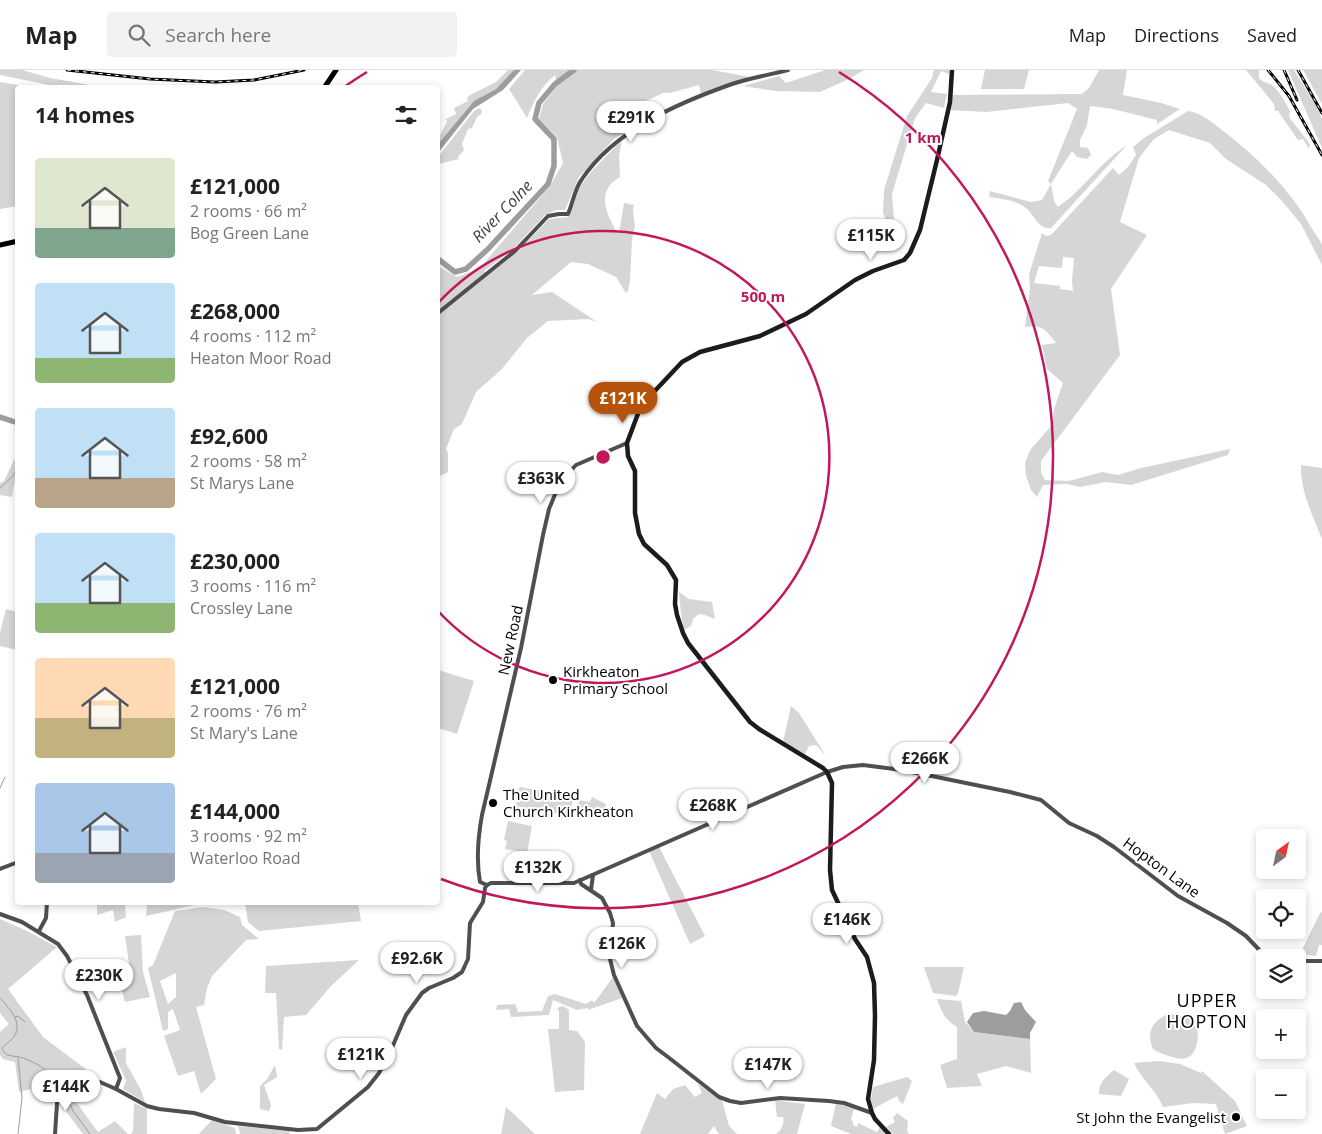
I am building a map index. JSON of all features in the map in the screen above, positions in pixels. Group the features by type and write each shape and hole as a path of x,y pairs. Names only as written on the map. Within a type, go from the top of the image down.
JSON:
{"main road":[{"path":"326,85 336,70"},
{"path":"889,1134 872,1113 868,1099 874,1060 874,984 867,957 855,939 832,890 830,870 832,784 827,772 823,768 758,729 750,722 688,644 683,633 676,604 676,580 667,565 644,544 639,534 635,514 635,471 628,456 627,443 638,411 682,362 700,352 760,336 806,314 855,280 873,271 904,260 910,254 920,230 944,129 950,102 952,70"},
{"path":"0,245 15,242"}],"street":[{"path":"440,311 515,251 548,216 568,214 575,191 583,178 619,139 665,112 733,84 788,70"},
{"name":"New Road","path":"487,885 480,882 478,873 478,842 485,795 521,648 549,509 562,480 576,465 627,443"},
{"name":"Hopton Lane","path":"827,772 843,767 863,765 902,770 1041,800 1069,823 1097,836 1114,847 1178,896 1228,923 1246,936 1258,949"},
{"path":"56,1134 58,1089 69,1082 79,1080 100,1082 116,1088 146,1106 159,1109 186,1112 225,1122 298,1130 317,1129 368,1087 379,1073 405,1018 424,991 460,974 466,964 470,924 483,902 487,885 491,883 574,883 827,772"},
{"path":"0,869 15,863"},
{"path":"591,890 593,875"},
{"path":"580,880 581,884 602,898 610,913 612,923 610,959 614,975 631,1014 643,1034 668,1058 718,1096 730,1101 741,1103 780,1098 829,1101 844,1103 872,1113"},
{"path":"39,931 46,918 47,905"},
{"path":"0,914 39,931 58,944 67,956 87,996 120,1078 116,1088"},
{"path":"1306,961 1322,961"}],"shaded area":[{"path":"0,70 22,70 50,78 90,85 49,85 0,75"},
{"path":"508,70 514,70 496,89 474,101 440,142 440,135 447,122 446,119 456,114 454,108 468,101 467,98 470,95 496,82"},
{"path":"514,70 521,70 503,90 473,109 440,150 440,142 474,101 496,89"},
{"path":"525,70 712,70 750,77 701,94 699,85 670,93 663,93 641,103 646,119 614,139 579,177 565,210 556,210 545,215 511,251 484,271 488,275 516,253 549,219 568,217 582,184 622,140 619,156 620,177 607,189 605,203 610,219 618,234 624,203 634,205 635,227 632,239 628,291 626,293 616,277 588,264 571,262 532,295 552,292 597,322 588,319 548,321 527,338 501,370 476,392 462,424 454,429 446,449 448,453 448,472 440,476 440,267 457,277 480,268 550,186 563,163 557,137 539,119 543,104 557,86 555,75 538,94 527,118 509,89"},
{"path":"825,70 864,70 820,92 776,91 743,86 779,76 786,83"},
{"path":"934,70 949,70 949,74 941,71 931,92 947,94 944,108 926,103 915,118 892,194 894,220 886,221 883,212 884,190 907,116 932,78"},
{"path":"985,70 1029,70 1024,89 981,89"},
{"path":"1099,70 1127,70 1123,95 1180,109 1157,124 1157,120 1113,109 1090,106 1087,125 1080,140 1080,147 1088,148 1091,155 1087,159 1077,157 1072,151 1051,184 1048,181 1077,109 1068,103 986,112 950,110 953,95 1082,94 1089,88"},
{"path":"1246,70 1259,70 1259,78 1278,91 1290,111 1289,117 1310,144 1309,149 1303,139 1298,140 1278,111 1275,111 1274,104"},
{"path":"1288,70 1294,70 1317,107 1322,119 1322,148"},
{"path":"1303,70 1322,70 1322,104"},
{"path":"0,82 19,85 15,85 15,206 0,209"},
{"path":"479,108 482,110 472,128 468,129 462,144 464,150 458,157 459,159 440,164 440,154 474,111"},
{"path":"1188,111 1200,115 1211,122 1259,161 1295,202 1322,245 1322,265 1301,224 1282,201 1266,185 1226,159 1210,143 1169,130 1154,139 1139,158 1120,222 1147,235 1111,289 1120,355 1041,461 1041,472 1045,480 1069,481 1102,472 1118,475 1141,468 1230,449 1228,455 1131,485 1106,482 1080,487 1067,484 1043,485 1037,497 1031,490 1026,476 1025,463 1030,450 1052,425 1054,409 1063,383 1047,369 1042,345 1056,343 1040,327 1025,327 1030,289 1029,274 1042,233 1046,236 1051,235 1113,168 1119,175 1128,167 1136,155 1133,147 1144,138","holes":["1063,257 1074,258 1073,291 1060,289 1060,286 1034,283 1039,266 1062,268"]},
{"path":"1126,146 1051,228 1043,227 1027,209 1019,204 1009,200 989,197 990,191 1031,202 1042,200 1051,184 1054,201 1058,207 1108,160"},
{"path":"14,460 15,480 12,497 0,495 0,483 4,481"},
{"path":"1301,465 1322,468 1322,539 1305,494"},
{"path":"679,592 689,599 712,602 715,619 699,614 693,619 691,626 684,630"},
{"path":"6,609 15,611 15,650 0,646 0,633"},
{"path":"440,671 474,681 457,734 440,729"},
{"path":"791,706 799,713 826,756 816,745 809,746 805,754 783,742"},
{"path":"519,788 573,797 570,816 516,806"},
{"path":"592,797 606,804 602,816 584,808 581,817 576,816 579,800 590,802"},
{"path":"508,821 532,826 527,853 505,849 507,841 504,840"},
{"path":"659,847 705,936 690,944 649,851"},
{"path":"97,905 125,905 126,917 115,922 113,910 97,915"},
{"path":"147,905 195,905 146,916"},
{"path":"245,905 358,905 361,921 259,931 248,922"},
{"path":"203,907 224,910 240,917 242,925 259,939 246,940 212,976 207,988 204,1005 196,1007 216,1079 201,1094 194,1071 178,1076 164,1036 180,1030 173,1009 168,1012 168,1029 163,1031 148,968 153,965 175,911","holes":["176,973 176,997 168,1004 160,981"]},
{"path":"1322,912 1322,945 1319,945 1316,956 1306,955 1306,949 1302,949"},
{"path":"0,919 57,947 8,989 43,1037 99,1079 75,1078 19,1092 15,1062 3,1059 0,1055 0,1032 9,1024 0,1013"},
{"path":"141,935 143,972 150,997 125,1002 119,981 131,977 125,936"},
{"path":"359,960 331,986 306,1015 284,1017 282,1050 279,1049 276,993 265,993 266,966"},
{"path":"924,967 964,967 956,996 933,993"},
{"path":"613,977 622,998 588,1010 588,1008 577,1010 553,1000 549,1015 511,1017 509,1009 496,1010 497,1005 515,1004 518,1012 542,1011 548,996 555,994 586,1004 592,1000 594,1003"},
{"path":"937,999 961,1001 965,1022 974,1032 1030,1039 1031,1073 1006,1066 977,1074 982,1086 947,1088 940,1065 957,1059 957,1027 944,1015"},
{"path":"1021,1002 1025,1010 1036,1022 1030,1033 1030,1039 974,1032 967,1022 973,1013 984,1011 1006,1015 1014,1003"},
{"path":"563,1006 569,1010 569,1030 577,1031 585,1042 584,1090 555,1092 548,1029 559,1029 559,1011 557,1008"},
{"path":"1167,1014 1188,1018 1196,1026 1198,1038 1196,1047 1193,1054 1188,1057 1183,1059 1174,1058 1153,1049 1150,1032 1154,1024"},
{"path":"126,1047 126,1063 141,1090 145,1102 123,1089 126,1080 113,1052"},
{"path":"1159,1061 1180,1064 1201,1073 1202,1071 1235,1101 1247,1126 1225,1134 1216,1104 1193,1103 1163,1107 1157,1095 1134,1063"},
{"path":"275,1065 277,1077 264,1085 271,1105 269,1111 260,1109 260,1086 267,1079"},
{"path":"1114,1070 1129,1079 1121,1096 1099,1094 1101,1083"},
{"path":"907,1077 912,1081 903,1104 897,1096 873,1109 871,1099 873,1087"},
{"path":"698,1084 722,1100 729,1126 737,1134 719,1134 714,1126 708,1134 640,1134 657,1093 665,1099 673,1089 685,1085 695,1097 702,1093"},
{"path":"77,1085 74,1099 98,1132 115,1121 128,1134 83,1134 62,1106 63,1093"},
{"path":"775,1100 805,1104 797,1134 776,1134 782,1127 783,1117 777,1117"},
{"path":"134,1103 147,1109 147,1134 131,1134 133,1131"},
{"path":"836,1103 854,1109 851,1120 853,1125 857,1127 858,1123 877,1132 880,1127 887,1134 851,1134 831,1126"},
{"path":"506,1107 535,1134 501,1134"},
{"path":"897,1113 908,1121 907,1131 909,1134 893,1134 886,1127 895,1122 893,1118"},
{"path":"212,1120 235,1128 236,1134 199,1134"},
{"path":"238,1126 290,1131 289,1134 240,1134"}],"waterway":[{"name":"River Colne","path":"440,261 455,272 466,269 488,249 548,184 554,166 554,139 535,119 539,103 555,84 574,70"},
{"name":"River Colne","path":"0,417 15,422"},
{"path":"0,488 15,472"},
{"path":"0,788 5,777"},
{"path":"0,998 7,1005 17,1023 16,1033 2,1048 3,1051 8,1055 33,1062 60,1082"},
{"path":"15,1017 18,1016 25,1022"},
{"path":"18,1058 22,1098 18,1134"},
{"path":"65,1090 73,1111 90,1134"}],"railway":[{"path":"67,70 150,79 215,82 254,80 304,70"},
{"path":"1268,70 1289,96 1322,155"},
{"path":"1284,70 1297,100"},
{"path":"1298,70 1322,113"}],"place":[{"name":"Kirkheaton Primary School","path":"553,680"},
{"name":"The United Church Kirkheaton","path":"493,803"},
{"name":"St John the Evangelist","path":"1236,1117"}],"district":[{"name":"UPPER HOPTON","path":"1207,1010"}]}
